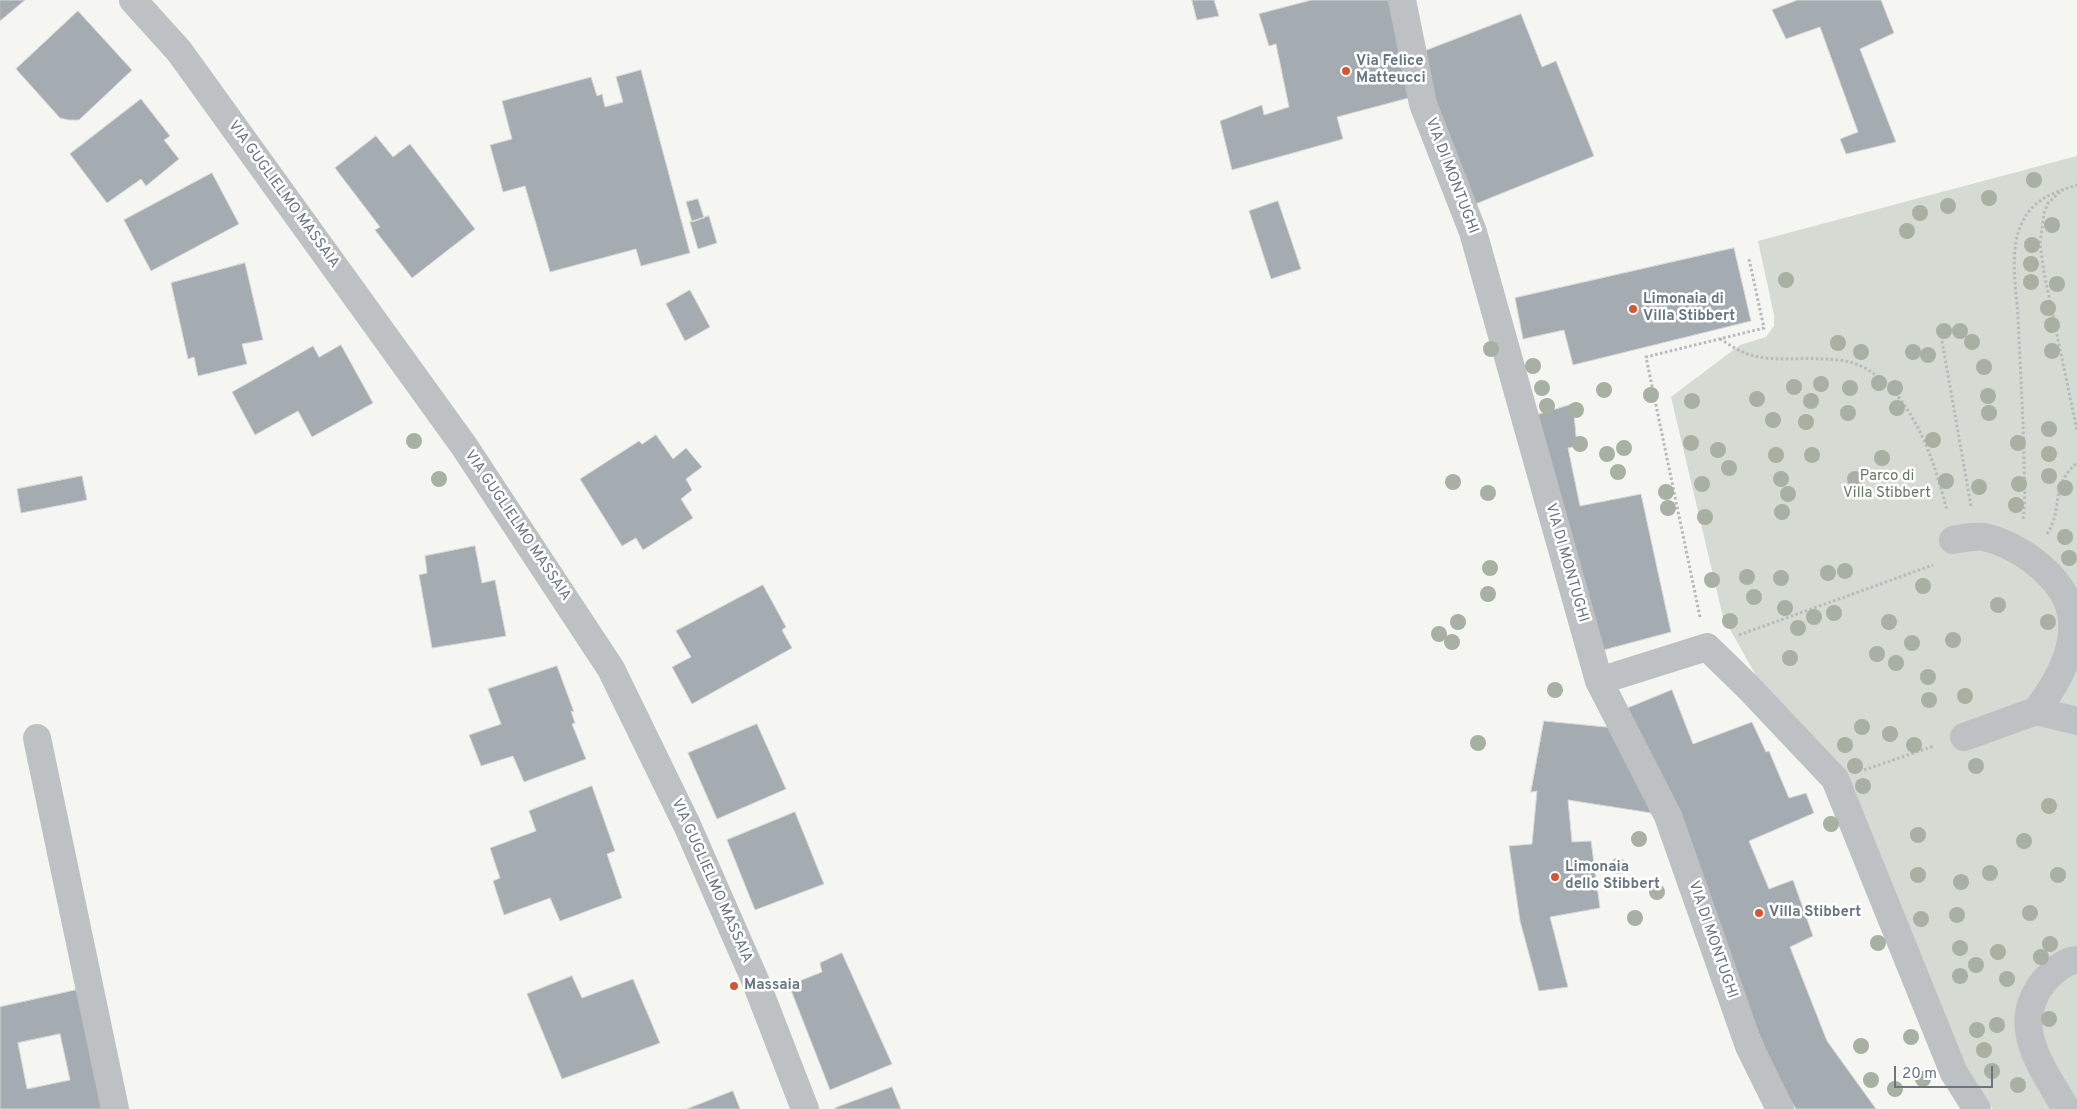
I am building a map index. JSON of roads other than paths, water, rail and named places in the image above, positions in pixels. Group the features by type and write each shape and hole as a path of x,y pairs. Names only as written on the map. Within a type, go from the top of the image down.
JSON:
{"street":[{"name":"VIA GUGLIELMO MASSAIA","path":"133,0 179,51 458,438 611,669 687,825 735,934 805,1109"},
{"name":"VIA DI MONTUGHI","path":"1402,0 1423,104 1473,232 1599,681 1668,816 1749,1046 1780,1109"},
{"path":"1965,538 2016,550 2038,565 2057,584 2067,601 2072,621 2070,640 2062,669 2055,684 2036,711"},
{"path":"1599,681 1706,647 1749,688 1835,780 1954,1074 1976,1109"},
{"path":"1964,737 2036,711 2077,721"},
{"path":"37,738 115,1109"},
{"path":"2066,1109 2032,1048 2028,1032 2029,1019 2036,994 2041,985 2061,966 2077,960"}],"place":[{"name":"Via Felice Matteucci","path":"1346,71"},
{"name":"Limonaia di Villa Stibbert","path":"1633,309"},
{"name":"Limonaia dello Stibbert","path":"1555,877"},
{"name":"Villa Stibbert","path":"1759,913"},
{"name":"Massaia","path":"734,986"}],"park label":[{"name":"Parco di Villa Stibbert","path":"1887,486"}]}
